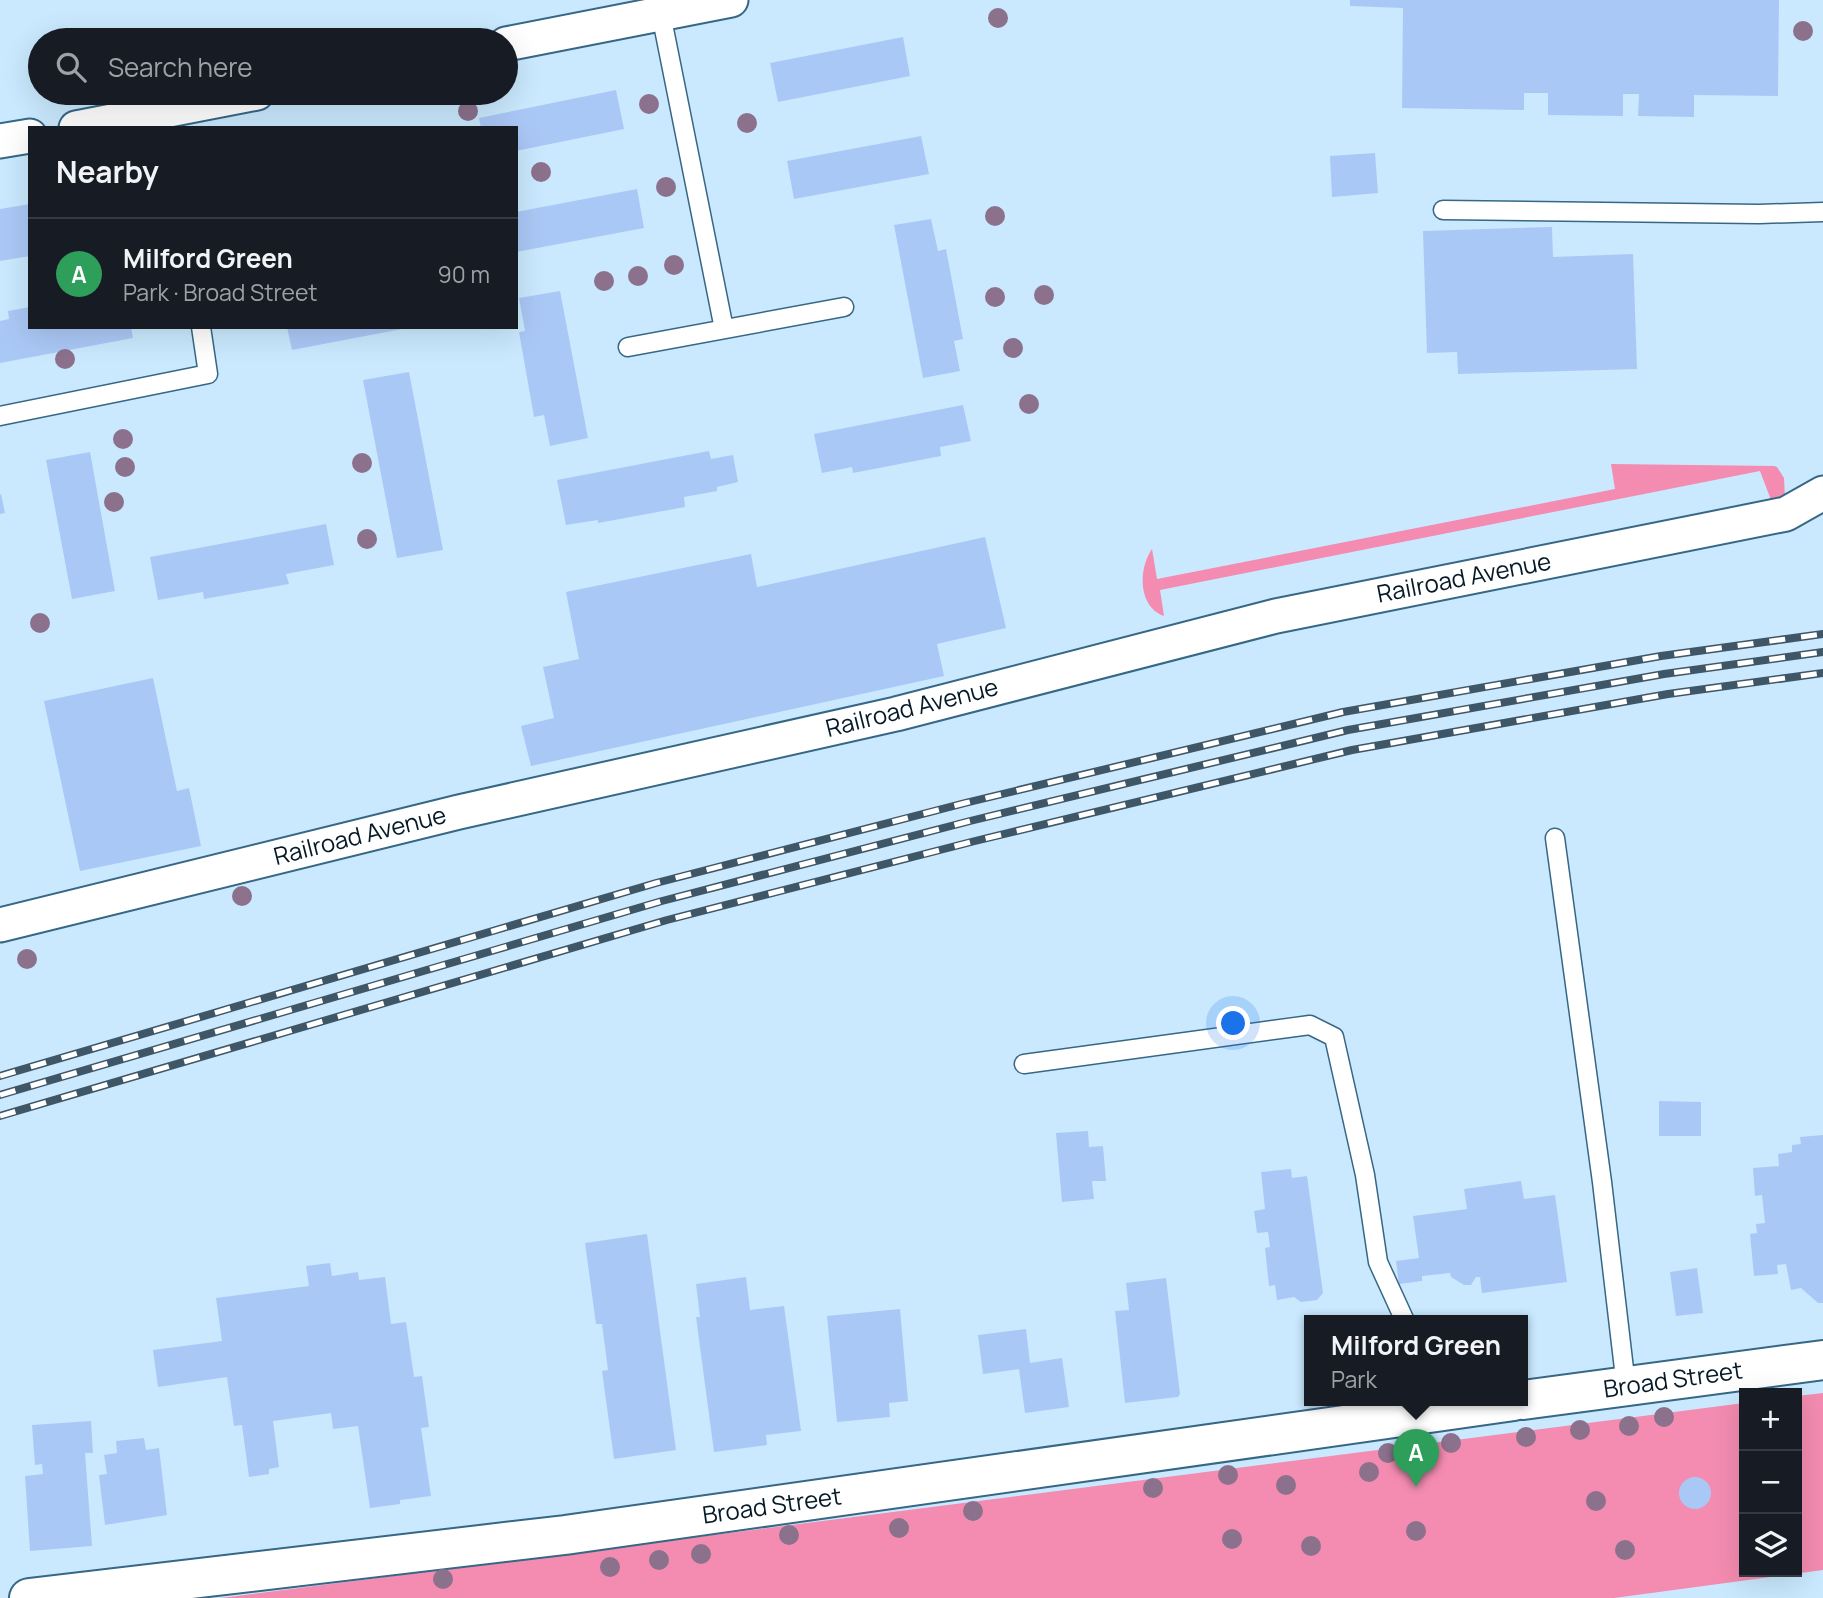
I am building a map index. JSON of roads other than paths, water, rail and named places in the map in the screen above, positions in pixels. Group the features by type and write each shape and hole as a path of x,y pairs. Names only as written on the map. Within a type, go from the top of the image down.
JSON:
{"main road":[{"name":"Broad Street","path":"1528,1399 1823,1360"},
{"name":"Broad Street","path":"29,1598 565,1535 1433,1407"}],"street":[{"path":"518,42 731,0"},
{"path":"97,126 149,121 211,105"},
{"path":"0,141 28,136"},
{"name":"Railroad Avenue","path":"0,925 460,811 896,714 1276,616 1786,514 1823,493"}],"lane":[{"path":"661,13 724,329"},
{"path":"1443,209 1759,214 1823,212"},
{"path":"628,347 844,307"},
{"path":"0,416 208,374 201,329"},
{"path":"1555,838 1600,1168 1626,1386"},
{"path":"1024,1064 1310,1025 1334,1037 1365,1175 1378,1262 1402,1315"}],"railway":[{"path":"0,1076 656,883 965,803 1343,712 1661,656 1823,634"},
{"path":"0,1095 662,901 970,821 1348,730 1664,674 1823,652"},
{"path":"0,1116 667,920 975,841 1352,750 1668,694 1823,673"}],"place":[{"name":"Milford Green","path":"1416,1487"}]}
